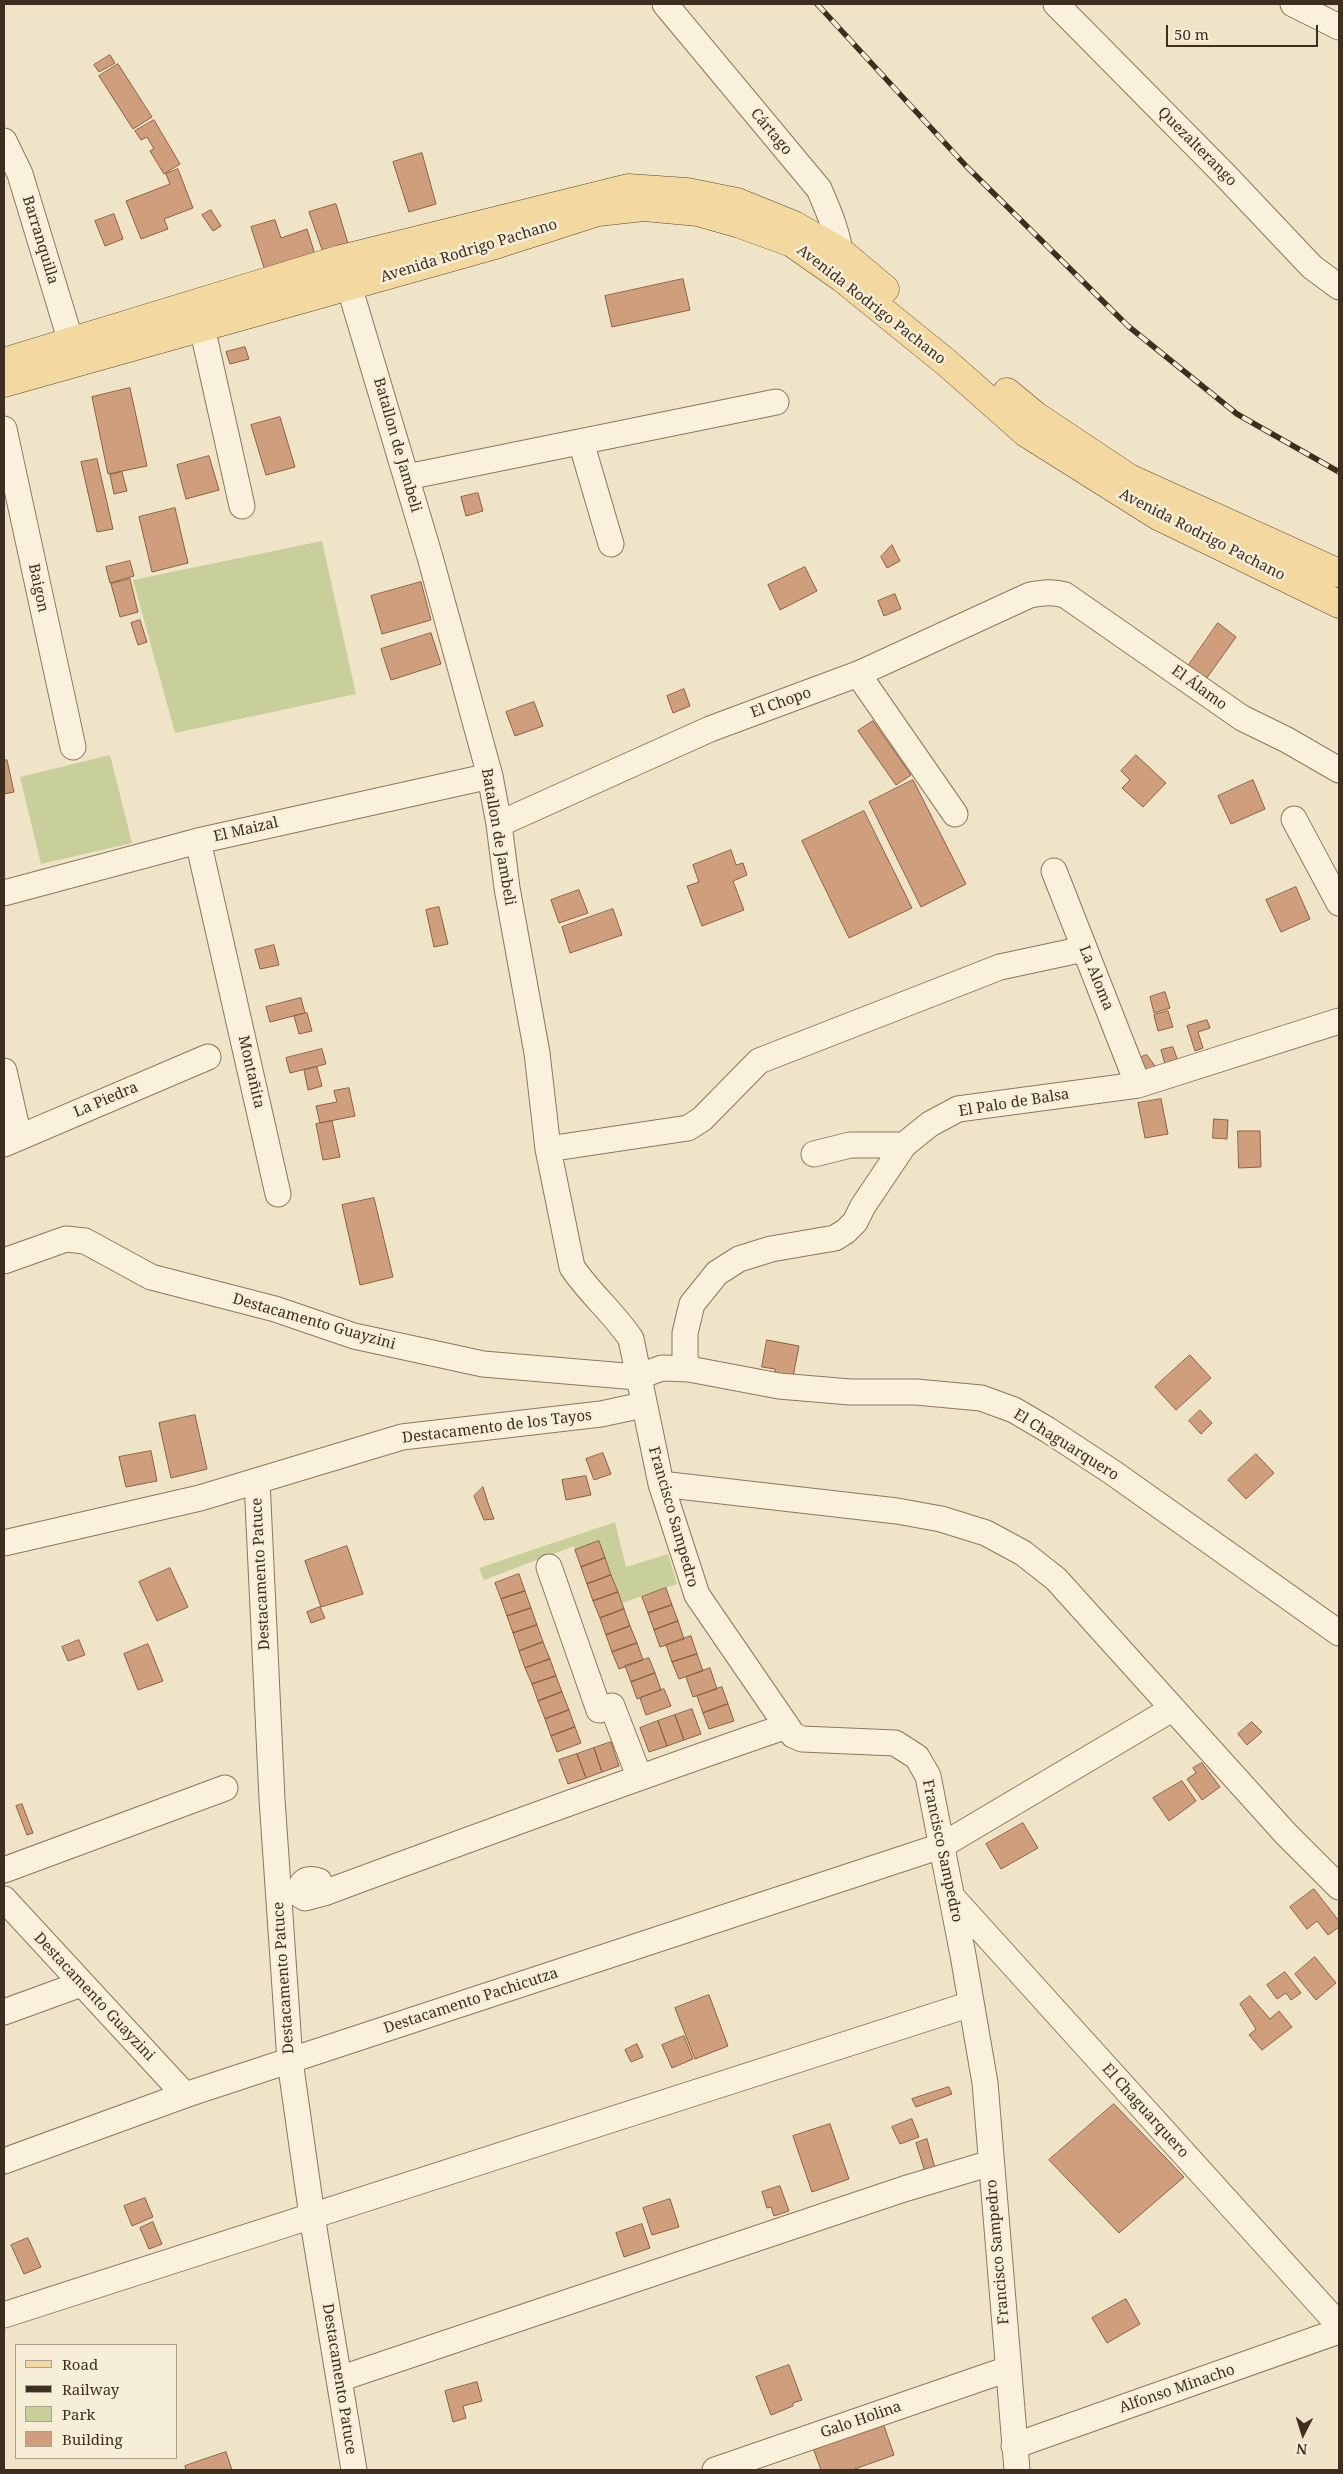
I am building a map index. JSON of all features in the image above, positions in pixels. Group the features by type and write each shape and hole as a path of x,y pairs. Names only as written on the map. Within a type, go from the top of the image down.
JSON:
{"main road":[{"name":"Avenida Rodrigo Pachano","path":"4,362 342,259 628,188 688,192 737,202 794,225 842,265 1036,416 1129,478 1339,573"},
{"name":"Avenida Rodrigo Pachano","path":"4,383 351,286 598,212 644,207 698,212 740,224 842,265 947,363 1034,438 1158,516 1339,604"}],"street":[{"name":"Cártago","path":"665,4 819,189 833,220 842,265"},
{"name":"Quezalterango","path":"1056,4 1224,174 1312,267 1339,287"},
{"path":"1293,4 1339,27"},
{"name":"Barranquilla","path":"4,141 20,174 71,342"},
{"name":"Batallon de Jambeli","path":"342,259 407,477 490,776 499,824 507,888 537,1053 548,1149 572,1267 580,1279 620,1322 631,1339 636,1358 637,1377"},
{"path":"202,327 242,506"},
{"path":"407,477 776,402"},
{"name":"Baigon","path":"4,429 73,747"},
{"path":"582,442 611,544"},
{"name":"El Chopo","path":"499,824 710,729 858,674 1030,595 1055,592 1065,595"},
{"name":"El Álamo","path":"1065,595 1242,718 1287,740 1339,770"},
{"path":"858,674 956,814"},
{"name":"El Maizal","path":"4,893 198,841 490,776"},
{"path":"1294,819 1339,903"},
{"name":"Montañita","path":"198,841 278,1194"},
{"name":"La Aloma","path":"1054,871 1138,1085"},
{"path":"548,1149 688,1128 702,1119 759,1061 1000,967 1084,949"},
{"name":"El Palo de Balsa","path":"689,1370 685,1358 685,1333 692,1304 717,1273 739,1259 771,1249 835,1238 846,1231 855,1222 863,1206 904,1145 930,1124 958,1109 1138,1085 1339,1021"},
{"name":"La Piedra","path":"12,1141 208,1057"},
{"path":"4,1071 12,1141"},
{"path":"814,1154 850,1145 904,1145"},
{"name":"Destacamento Guayzini","path":"4,1261 66,1239 76,1239 85,1241 151,1277 275,1309 354,1336 483,1364 637,1377"},
{"name":"El Chaguarquero","path":"637,1377 662,1368 689,1370 779,1386 850,1392 916,1392 981,1398 1014,1410 1112,1472 1339,1632"},
{"name":"Francisco Sampedro","path":"637,1377 661,1484 697,1595 793,1736 802,1739 895,1743 917,1758 928,1776 952,1897 984,2083 1017,2470"},
{"name":"Destacamento de los Tayos","path":"4,1544 200,1498 402,1438 601,1414 643,1405"},
{"name":"Destacamento Patuce","path":"257,1481 272,1798 290,2060 312,2216 354,2470"},
{"path":"661,1484 897,1511 941,1519 986,1533 1023,1553 1056,1579 1286,1834 1339,1887"},
{"path":"549,1568 599,1710 612,1706 639,1776"},
{"name":"Destacamento Pachicutza","path":"4,2161 185,2095 941,1846 1172,1709"},
{"path":"324,1893 639,1776 787,1726"},
{"path":"4,1870 225,1788"},
{"name":"El Chaguarquero","path":"952,1897 1339,2325"},
{"name":"Destacamento Guayzini","path":"4,1899 185,2095"},
{"path":"4,2012 81,1984"},
{"path":"4,2315 971,2004"},
{"path":"339,2379 904,2189 991,2163"},
{"name":"Alfonso Minacho","path":"1014,2446 1339,2332"},
{"name":"Galo Holina","path":"715,2470 1008,2369"}],"green space":[{"path":"322,541 356,694 175,733 133,580"},
{"path":"110,755 132,843 41,864 20,777"},
{"path":"615,1522 626,1567 668,1554 677,1584 622,1603 599,1542 575,1550 574,1546 484,1580 479,1568"}],"building":[{"path":"110,55 115,63 99,72 94,65"},
{"path":"118,64 152,117 133,129 99,76"},
{"path":"154,120 180,164 164,174 150,151 154,149 147,137 141,140 135,131"},
{"path":"422,153 436,204 409,212 393,162"},
{"path":"178,169 193,208 164,219 168,229 141,239 126,201 170,184 166,174"},
{"path":"336,204 350,250 325,258 309,212"},
{"path":"211,210 221,226 213,231 202,215"},
{"path":"114,214 123,239 105,246 95,221"},
{"path":"275,220 281,238 307,229 318,264 268,280 251,227"},
{"path":"683,279 690,310 612,327 605,296"},
{"path":"245,347 249,359 230,364 226,352"},
{"path":"130,388 147,466 108,474 92,397"},
{"path":"280,417 295,467 266,475 251,425"},
{"path":"209,456 219,490 186,499 177,465"},
{"path":"97,459 113,529 97,532 81,462"},
{"path":"122,472 127,491 114,494 110,475"},
{"path":"478,493 483,511 466,516 461,497"},
{"path":"175,508 188,563 152,572 139,517"},
{"path":"892,545 900,561 887,568 881,557"},
{"path":"130,561 134,576 110,583 106,567"},
{"path":"805,567 817,591 780,610 768,585"},
{"path":"130,579 138,612 120,617 111,584"},
{"path":"421,582 431,620 382,634 371,596"},
{"path":"895,594 901,609 884,616 878,601"},
{"path":"140,620 147,642 138,645 131,623"},
{"path":"1218,623 1236,637 1206,679 1188,666"},
{"path":"431,633 441,664 391,680 381,649"},
{"path":"684,689 690,706 673,713 667,696"},
{"path":"534,702 543,726 515,736 506,712"},
{"path":"873,721 911,775 896,785 858,731"},
{"path":"1136,755 1166,783 1143,807 1122,788 1130,780 1121,771"},
{"path":"7,760 14,792 4,794 4,761"},
{"path":"913,780 966,884 921,907 869,802"},
{"path":"1253,780 1265,809 1231,824 1218,796"},
{"path":"864,811 912,908 849,938 802,841"},
{"path":"731,850 736,865 743,863 747,875 733,881 744,910 702,926 687,886 699,882 693,865"},
{"path":"1296,887 1310,919 1281,932 1266,900"},
{"path":"579,890 588,913 559,923 551,900"},
{"path":"439,907 448,944 434,947 426,910"},
{"path":"613,909 622,935 570,953 562,927"},
{"path":"274,945 279,965 260,969 255,950"},
{"path":"1165,992 1170,1008 1154,1013 1150,997"},
{"path":"301,998 305,1013 270,1022 266,1007"},
{"path":"1168,1011 1173,1027 1158,1031 1154,1015"},
{"path":"307,1013 312,1031 299,1034 294,1016"},
{"path":"1207,1020 1210,1028 1198,1032 1203,1048 1195,1051 1187,1026"},
{"path":"1173,1047 1180,1067 1167,1071 1161,1050"},
{"path":"322,1049 326,1064 290,1073 286,1058"},
{"path":"1147,1055 1160,1073 1144,1078 1138,1058"},
{"path":"317,1067 322,1086 308,1090 304,1070"},
{"path":"349,1088 355,1116 320,1123 316,1106 337,1102 334,1091"},
{"path":"1161,1099 1168,1134 1145,1138 1138,1103"},
{"path":"1214,1119 1228,1120 1227,1139 1213,1138"},
{"path":"332,1121 340,1157 323,1160 316,1124"},
{"path":"1238,1131 1260,1131 1261,1167 1239,1168"},
{"path":"374,1198 393,1277 360,1285 342,1205"},
{"path":"767,1340 799,1346 792,1382 776,1379 775,1369 762,1367"},
{"path":"1190,1355 1211,1378 1176,1410 1155,1387"},
{"path":"1200,1410 1212,1423 1201,1434 1189,1421"},
{"path":"195,1415 207,1469 171,1478 159,1423"},
{"path":"151,1451 157,1481 126,1487 119,1457"},
{"path":"603,1453 611,1474 594,1480 586,1459"},
{"path":"1256,1454 1274,1473 1246,1499 1228,1480"},
{"path":"586,1476 591,1495 566,1500 562,1480"},
{"path":"483,1487 494,1519 484,1520 474,1496"},
{"path":"599,1541 605,1558 581,1567 575,1550"},
{"path":"347,1546 363,1594 321,1607 305,1561"},
{"path":"605,1558 611,1575 587,1584 581,1567"},
{"path":"170,1568 188,1607 157,1621 139,1582"},
{"path":"519,1574 525,1591 501,1599 495,1583"},
{"path":"611,1575 618,1592 593,1601 587,1584"},
{"path":"666,1588 672,1605 648,1613 642,1597"},
{"path":"525,1591 531,1608 507,1616 501,1599"},
{"path":"618,1592 624,1609 600,1618 593,1601"},
{"path":"672,1605 678,1621 654,1630 648,1613"},
{"path":"320,1607 325,1618 311,1623 307,1612"},
{"path":"531,1608 537,1625 513,1633 507,1616"},
{"path":"624,1609 630,1626 606,1635 600,1618"},
{"path":"678,1621 684,1639 660,1647 654,1630"},
{"path":"537,1625 543,1642 519,1651 513,1633"},
{"path":"630,1626 637,1643 612,1652 606,1635"},
{"path":"691,1636 697,1654 672,1662 666,1645"},
{"path":"79,1640 85,1655 68,1661 62,1647"},
{"path":"543,1642 550,1659 525,1668 519,1651"},
{"path":"637,1643 643,1660 619,1669 612,1652"},
{"path":"148,1644 163,1681 138,1690 124,1654"},
{"path":"697,1654 703,1671 679,1679 672,1662"},
{"path":"649,1658 655,1673 631,1682 625,1666"},
{"path":"550,1659 556,1676 532,1684 525,1668"},
{"path":"710,1668 717,1689 693,1697 686,1677"},
{"path":"655,1673 661,1690 637,1699 631,1682"},
{"path":"556,1676 562,1692 538,1701 532,1684"},
{"path":"722,1687 728,1704 703,1713 697,1696"},
{"path":"664,1689 671,1706 646,1715 640,1698"},
{"path":"562,1692 569,1710 545,1719 538,1701"},
{"path":"728,1704 734,1721 709,1729 703,1713"},
{"path":"692,1709 701,1734 684,1740 675,1715"},
{"path":"569,1710 575,1727 551,1736 545,1719"},
{"path":"675,1715 684,1740 667,1746 658,1721"},
{"path":"658,1721 667,1746 649,1752 640,1728"},
{"path":"1252,1722 1262,1732 1247,1745 1238,1734"},
{"path":"575,1727 581,1743 557,1752 551,1736"},
{"path":"611,1742 619,1766 602,1772 594,1748"},
{"path":"594,1748 602,1772 586,1778 577,1754"},
{"path":"577,1754 586,1778 568,1784 559,1760"},
{"path":"1202,1763 1220,1787 1202,1800 1187,1779 1196,1773 1193,1768"},
{"path":"1182,1781 1196,1801 1169,1821 1153,1798"},
{"path":"22,1804 33,1833 27,1835 16,1806"},
{"path":"1023,1823 1038,1848 1001,1869 986,1844"},
{"path":"1314,1889 1339,1921 1339,1927 1328,1935 1317,1921 1307,1929 1290,1907"},
{"path":"1315,1957 1336,1983 1316,2000 1295,1974"},
{"path":"1285,1972 1301,1993 1291,2000 1286,1993 1277,1999 1267,1985"},
{"path":"709,1995 728,2046 695,2059 675,2008"},
{"path":"1250,1996 1270,2019 1279,2011 1292,2027 1262,2050 1249,2035 1256,2029 1240,2004"},
{"path":"684,2036 693,2059 672,2068 662,2045"},
{"path":"637,2044 643,2057 631,2062 625,2050"},
{"path":"949,2087 952,2094 916,2107 912,2099"},
{"path":"1114,2104 1184,2177 1119,2233 1049,2160"},
{"path":"912,2119 919,2137 900,2144 892,2127"},
{"path":"830,2124 849,2179 812,2192 793,2136"},
{"path":"927,2139 935,2168 925,2172 916,2143"},
{"path":"780,2186 789,2211 774,2216 771,2207 767,2208 762,2192"},
{"path":"145,2198 153,2217 132,2226 124,2206"},
{"path":"670,2199 679,2227 652,2235 643,2208"},
{"path":"153,2222 162,2244 149,2249 140,2228"},
{"path":"642,2224 650,2248 624,2257 616,2233"},
{"path":"28,2238 41,2267 24,2274 11,2245"},
{"path":"1126,2299 1140,2324 1107,2343 1092,2318"},
{"path":"789,2365 802,2400 771,2415 756,2377"},
{"path":"477,2382 482,2401 463,2406 466,2418 453,2422 445,2391"},
{"path":"882,2420 894,2455 852,2470 821,2470 812,2445"},
{"path":"226,2452 232,2470 186,2470 185,2466"}],"railway":[{"path":"817,4 967,167 1128,326 1237,414 1339,472"}]}
